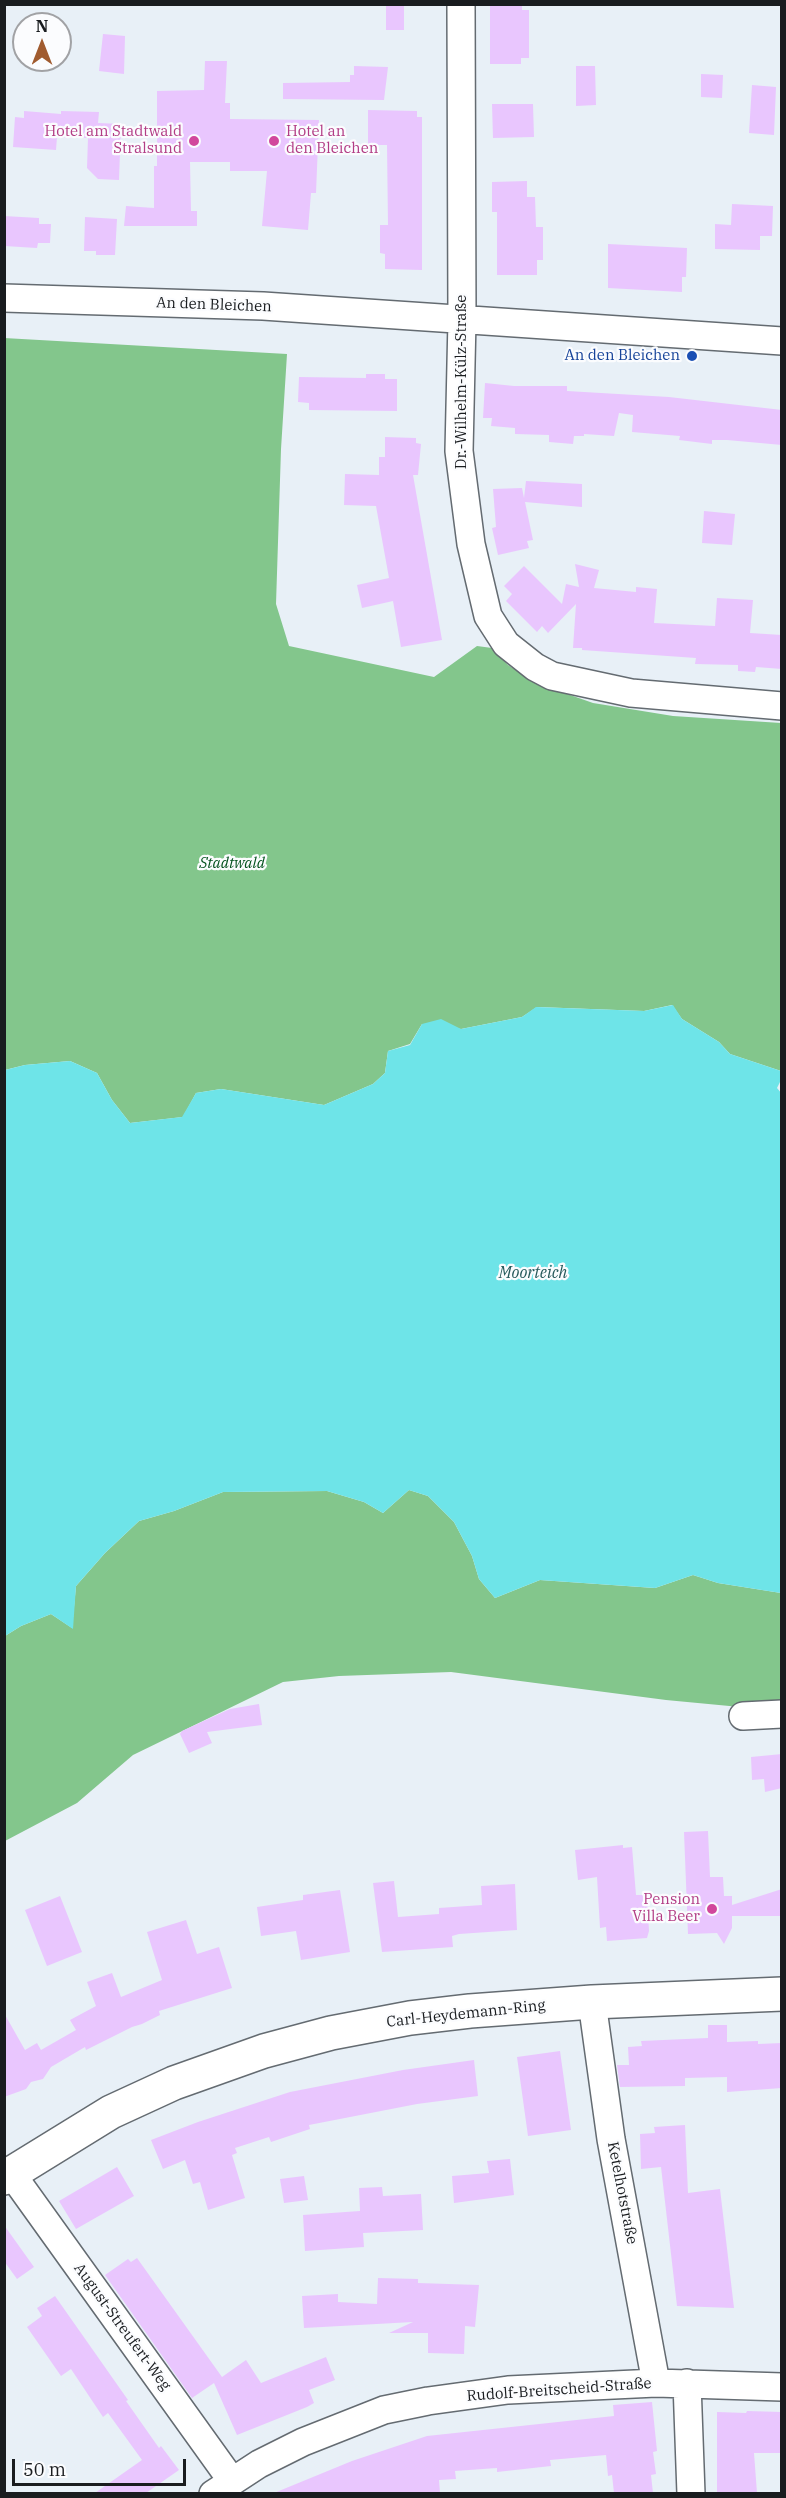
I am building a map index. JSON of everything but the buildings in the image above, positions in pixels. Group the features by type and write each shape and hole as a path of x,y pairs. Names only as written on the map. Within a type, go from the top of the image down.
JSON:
{"main road":[{"name":"Carl-Heydemann-Ring","path":"8,2176 111,2112 174,2082 264,2051 331,2033 410,2018 592,2002 782,1994"}],"street":[{"name":"Dr.-Wilhelm-Külz-Straße","path":"460,4 462,320 459,451 471,544 485,607 506,644 535,667 552,676 631,693 782,706"},
{"name":"An den Bleichen","path":"4,298 263,306 782,341"},
{"path":"743,1716 782,1714"},
{"name":"Ketelhotstraße","path":"592,2002 611,2139 656,2383"},
{"name":"August-Streufert-Weg","path":"8,2176 223,2487"},
{"name":"Rudolf-Breitscheid-Straße","path":"223,2487 259,2464 303,2442 384,2410 428,2401 508,2390 656,2383 782,2387"},
{"path":"687,2383 691,2493"}],"green space":[{"name":"Stadtwald","path":"4,338 287,354 281,449 276,604 289,646 434,677 477,646 492,648 508,665 533,682 593,703 673,716 781,723 781,1071 730,1054 719,1042 682,1019 672,1005 644,1011 537,1007 522,1017 461,1029 422,1024 410,1044 388,1051 385,1073 373,1084 324,1105 221,1089 196,1093 183,1117 130,1123 112,1100 97,1073 70,1061 25,1065 5,1070"},
{"path":"409,1490 428,1496 454,1522 472,1556 479,1579 495,1598 540,1580 655,1588 693,1575 718,1583 781,1593 781,1703 740,1707 666,1700 451,1672 339,1676 283,1682 133,1755 77,1803 5,1841 5,1636 21,1626 51,1614 72,1628 76,1586 105,1553 139,1521 174,1511 223,1492 327,1491 364,1502 383,1513"}],"water":[{"name":"Moorteich","path":"673,1005 682,1019 719,1042 730,1054 781,1071 781,1080 777,1088 782,1094 781,1593 718,1583 693,1575 655,1588 540,1580 495,1598 479,1579 472,1556 454,1522 428,1496 409,1490 383,1513 364,1502 327,1491 223,1492 174,1511 139,1521 105,1553 76,1586 73,1629 51,1614 21,1626 5,1636 5,1070 25,1065 70,1061 97,1073 112,1100 130,1123 182,1117 196,1093 221,1089 324,1105 373,1084 385,1073 388,1051 410,1045 422,1024 441,1019 461,1029 522,1017 536,1007 644,1011"}],"place":[{"name":"Hotel am Stadtwald Stralsund","path":"194,141"},
{"name":"Hotel an den Bleichen","path":"274,141"},
{"name":"An den Bleichen","path":"692,356"},
{"name":"Pension Villa Beer","path":"712,1909"}]}
